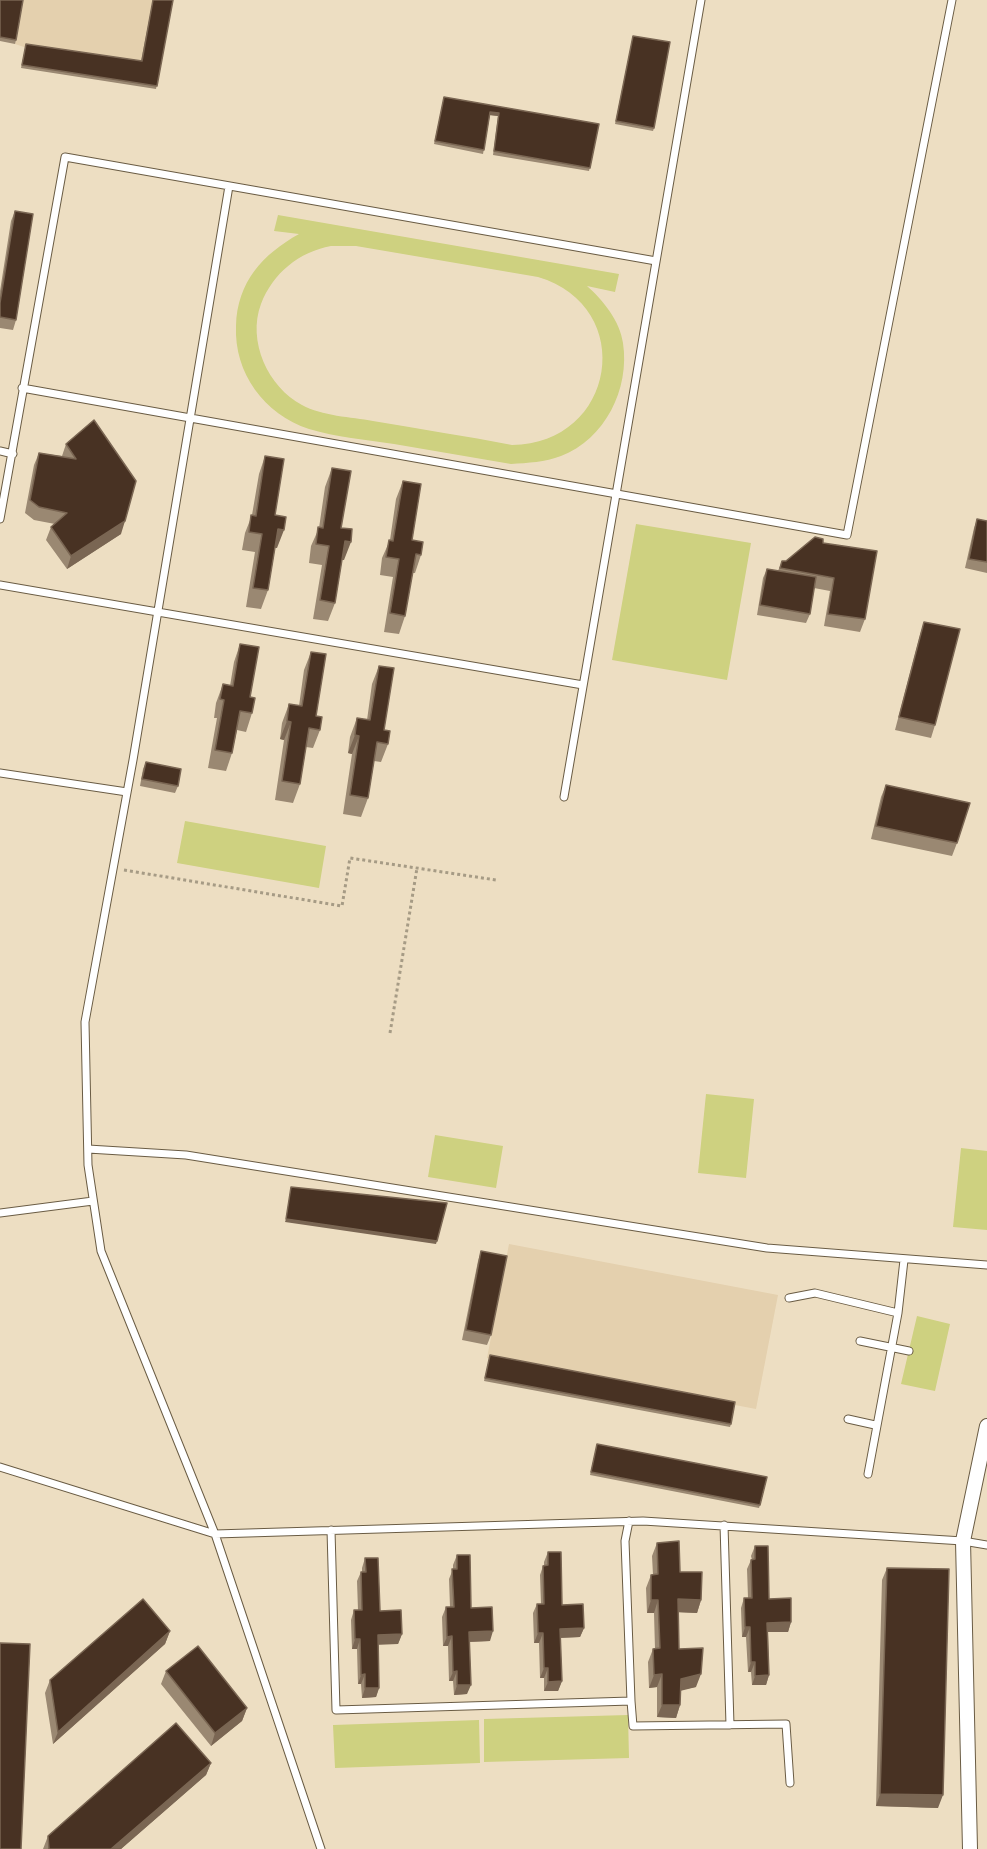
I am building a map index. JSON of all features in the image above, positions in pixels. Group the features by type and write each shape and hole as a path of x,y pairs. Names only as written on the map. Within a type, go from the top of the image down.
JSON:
{"street":[{"path":"970,1849 963,1541 987,1426"}],"lane":[{"path":"564,797 701,0"},
{"path":"22,388 847,535 952,0"},
{"path":"0,519 64,158 656,261"},
{"path":"229,186 127,792 85,1022 88,1149 100,1251 215,1534 321,1849"},
{"path":"0,451 13,454"},
{"path":"0,585 158,610 584,685"},
{"path":"0,773 127,792"},
{"path":"88,1149 186,1155 767,1248 987,1265"},
{"path":"0,1213 93,1202"},
{"path":"868,1474 875,1425 898,1313 904,1260"},
{"path":"789,1298 815,1293 898,1313"},
{"path":"860,1341 909,1351"},
{"path":"848,1419 875,1425"},
{"path":"0,1467 215,1534 629,1521 963,1541 987,1545"},
{"path":"629,1521 625,1541 633,1726 786,1724 790,1783"},
{"path":"724,1525 730,1725"},
{"path":"331,1530 336,1710 631,1701"}],"path":[{"path":"113,868 342,906 351,858 496,880"},
{"path":"390,1033 417,868"}],"shaded area":[{"path":"23,0 153,0 141,65 15,44"},
{"path":"509,1244 778,1295 756,1409 487,1358"}],"green space":[{"path":"278,215 619,274 615,292 587,286 610,312 623,343 622,378 611,410 602,425 577,448 549,460 511,464 340,436 309,429 293,422 278,413 255,390 240,360 237,343 238,310 247,283 264,260 299,234 274,231","holes":["331,246 356,246 538,277 570,293 591,316 601,343 602,372 592,399 574,423 547,439 512,445 337,416 318,412 302,405 279,387 264,362 257,333 257,318 261,304 272,283 298,259 308,253"]},
{"path":"636,524 751,543 727,680 612,660"},
{"path":"185,821 326,846 319,888 177,863"},
{"path":"706,1094 754,1099 746,1178 698,1173"},
{"path":"435,1135 503,1146 496,1188 428,1177"},
{"path":"961,1148 987,1151 987,1230 953,1227"},
{"path":"917,1316 950,1324 935,1391 901,1384"},
{"path":"628,1715 629,1758 484,1762 484,1719"},
{"path":"479,1720 480,1763 335,1768 333,1725"}],"building":[{"path":"0,0 23,0 16,40 0,37"},
{"path":"153,0 173,0 157,86 22,65 26,44 142,61"},
{"path":"633,36 670,42 654,128 616,121"},
{"path":"444,97 599,124 590,168 494,151 499,113 490,112 484,150 435,141"},
{"path":"15,211 33,214 16,320 0,317 0,303"},
{"path":"94,420 136,481 125,521 71,556 51,527 67,513 39,507 30,500 39,453 76,459 66,444"},
{"path":"265,456 284,459 275,515 286,517 284,530 278,529 268,590 253,588 262,534 249,532 251,515 256,516"},
{"path":"332,468 351,471 341,528 352,529 351,542 345,541 335,603 320,600 329,546 316,544 318,527 323,528"},
{"path":"403,481 421,484 412,540 423,542 421,555 416,554 405,616 390,613 399,559 386,557 389,540 393,541"},
{"path":"977,519 987,521 987,562 969,559"},
{"path":"815,537 823,539 823,543 877,551 865,619 828,614 834,578 780,568 782,561 786,561"},
{"path":"767,569 816,577 810,614 760,605"},
{"path":"924,622 960,629 935,725 899,717"},
{"path":"240,644 259,647 250,697 255,698 252,713 240,711 232,753 215,750 224,700 220,699 223,684 233,686"},
{"path":"311,652 326,654 316,716 322,717 320,730 309,728 300,784 282,781 291,722 287,721 289,704 302,706"},
{"path":"379,666 394,668 384,730 390,731 388,744 377,742 368,798 350,795 359,736 355,735 357,718 370,720"},
{"path":"146,762 181,769 178,786 142,779"},
{"path":"886,785 970,803 957,843 876,826"},
{"path":"291,1187 447,1203 437,1241 286,1219"},
{"path":"481,1251 507,1256 491,1335 466,1330"},
{"path":"490,1355 735,1402 731,1424 485,1378"},
{"path":"597,1444 767,1477 760,1505 591,1472"},
{"path":"679,1541 680,1572 702,1572 701,1600 678,1599 679,1649 703,1648 701,1674 681,1679 680,1705 662,1705 662,1674 654,1675 653,1649 660,1648 658,1600 651,1600 651,1575 658,1574 657,1543"},
{"path":"755,1546 768,1546 769,1599 791,1598 791,1622 767,1623 769,1675 755,1676 755,1662 751,1662 750,1627 745,1627 744,1598 752,1598 751,1560 755,1559"},
{"path":"548,1552 561,1552 562,1605 583,1604 584,1628 560,1629 562,1681 548,1682 548,1668 544,1668 543,1633 538,1633 537,1604 544,1604 543,1566 548,1565"},
{"path":"457,1555 470,1555 471,1608 492,1607 493,1631 469,1632 471,1685 457,1685 457,1671 453,1672 452,1636 447,1637 446,1607 454,1607 452,1569 457,1569"},
{"path":"365,1558 378,1558 380,1611 401,1610 402,1634 378,1635 379,1688 365,1688 365,1674 361,1675 360,1639 355,1639 354,1610 362,1610 361,1572 366,1572"},
{"path":"887,1568 949,1569 943,1795 880,1794"},
{"path":"143,1599 170,1631 58,1732 50,1680"},
{"path":"0,1643 30,1644 21,1849 0,1849"},
{"path":"198,1646 247,1708 215,1733 166,1671"},
{"path":"176,1723 211,1763 111,1849 49,1849 48,1836"}]}
